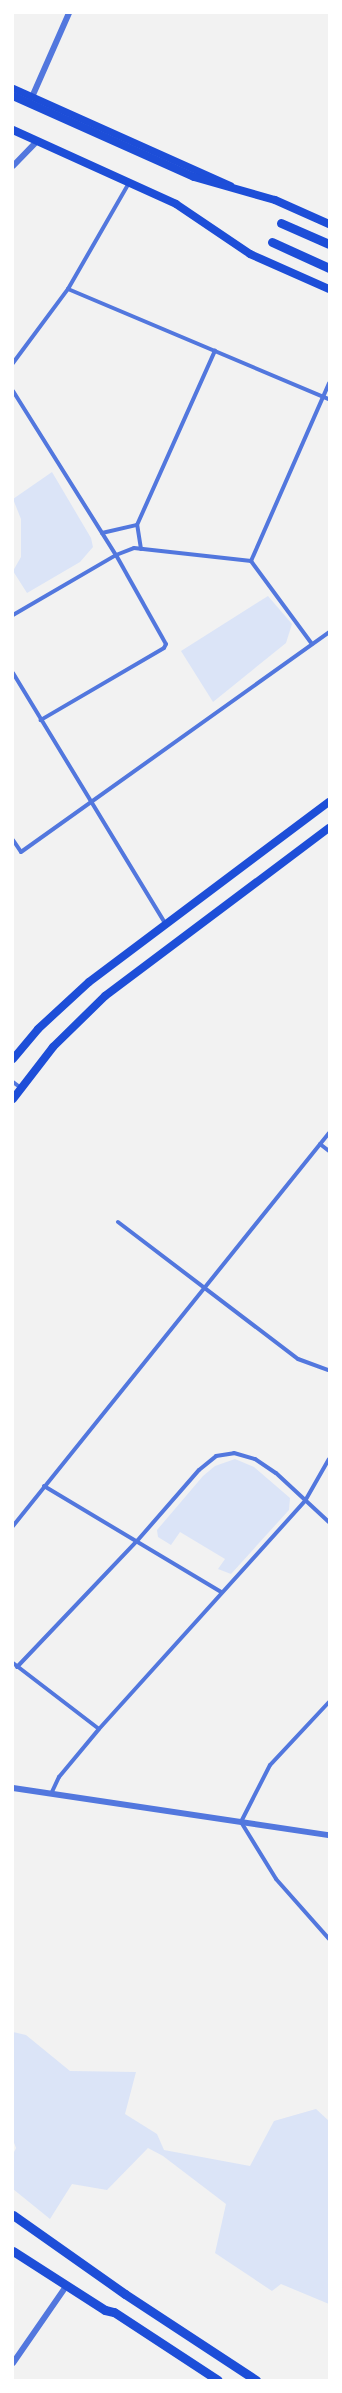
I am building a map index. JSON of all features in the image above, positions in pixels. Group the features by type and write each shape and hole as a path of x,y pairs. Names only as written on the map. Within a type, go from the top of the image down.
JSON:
{"highway":[{"path":"281,223 329,244"},
{"path":"272,242 329,268"},
{"path":"13,2215 125,2294 256,2380"},
{"path":"13,2251 105,2310 114,2312 218,2380"}],"main road":[{"path":"13,88 245,191"},
{"path":"13,96 194,177 275,200 329,224"},
{"path":"22,100 32,96"},
{"path":"13,130 176,204 250,254 329,289"},
{"path":"13,1059 38,1029 89,982 164,923 329,802"},
{"path":"13,1099 53,1047 105,996 329,828"}],"street":[{"path":"32,96 69,13"},
{"path":"13,166 37,141"},
{"path":"13,363 68,289 129,182"},
{"path":"68,289 329,399"},
{"path":"141,549 137,525 215,351"},
{"path":"251,561 329,383"},
{"path":"13,391 116,555 166,644 164,648 41,720"},
{"path":"102,533 137,525"},
{"path":"13,615 116,555 134,548 251,561 312,644"},
{"path":"13,840 21,852 329,632"},
{"path":"13,673 90,803 164,923"},
{"path":"13,1082 21,1088"},
{"path":"13,1526 202,1289 329,1133"},
{"path":"320,1144 329,1151"},
{"path":"118,1222 202,1289 298,1359 329,1370"},
{"path":"17,1667 137,1541 199,1470 216,1456 234,1453 255,1459 276,1473 329,1522"},
{"path":"51,1794 59,1777 99,1730 221,1592 305,1501 329,1459"},
{"path":"44,1486 221,1592"},
{"path":"13,1663 99,1730"},
{"path":"241,1822 270,1765 329,1702"},
{"path":"13,1788 329,1835"},
{"path":"241,1822 276,1879 329,1939"},
{"path":"13,2363 67,2285"}],"shaded area":[{"path":"52,472 91,538 93,547 80,562 27,593 13,571 21,557 21,519 13,499"},
{"path":"268,596 292,624 286,643 213,702 181,651"},
{"path":"235,1459 254,1467 290,1498 289,1510 231,1574 218,1569 225,1559 180,1532 171,1545 158,1537 157,1530 203,1476 215,1466"},
{"path":"13,2032 26,2035 70,2071 136,2072 125,2114 157,2134 164,2150 250,2166 274,2121 316,2109 329,2121 329,2304 281,2284 272,2291 215,2253 226,2204 163,2156 148,2148 107,2190 72,2184 50,2219 13,2189 13,2154 16,2148 13,2140"}]}
